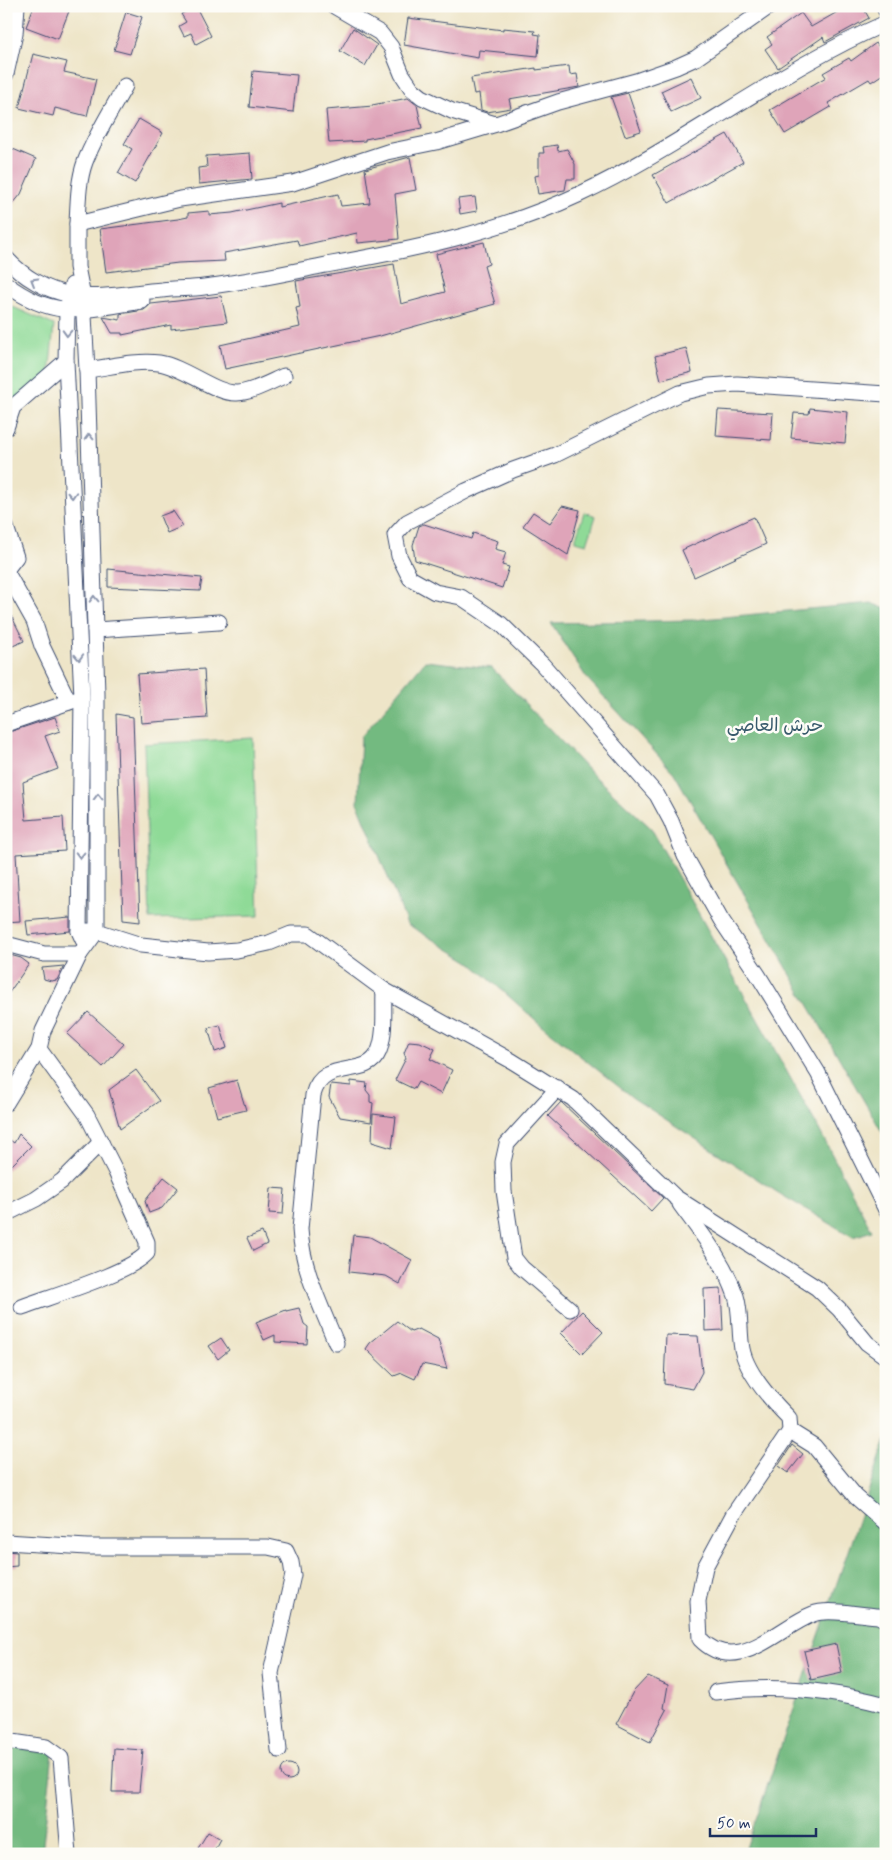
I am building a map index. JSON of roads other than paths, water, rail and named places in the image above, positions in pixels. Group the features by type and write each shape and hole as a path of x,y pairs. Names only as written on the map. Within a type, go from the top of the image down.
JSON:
{"street":[{"path":"6,74 15,34 17,6"},
{"path":"334,6 380,33 391,47 402,74 412,89 422,97 452,111 496,124"},
{"path":"77,224 180,198 293,183 388,152 436,142 496,124 558,102 636,81 676,67 725,39 770,6"},
{"path":"884,6 886,12"},
{"path":"6,258 39,284 78,301 202,288 360,260 437,243 492,228 575,196 637,166 808,62 852,38 886,23"},
{"path":"6,1103 39,1049 43,1031 65,989 82,950 97,931 99,826 98,694 87,370 78,301 76,268 77,224 79,192 85,164 102,127 125,86"},
{"path":"6,284 22,296 44,306 67,311"},
{"path":"78,301 67,311 66,361 75,700 81,828 79,931 82,950"},
{"path":"6,428 13,407 66,361"},
{"path":"87,370 145,362 161,364 176,367 222,390 238,393 284,376"},
{"path":"886,394 737,384 708,386 680,393 555,455 513,470 466,491 407,522 396,535 399,556 410,578 434,592 461,597 501,624 542,664 657,795 671,821 685,856 721,920 818,1073 886,1210"},
{"path":"6,527 16,557 6,570 34,621 42,646 75,700"},
{"path":"95,630 219,622"},
{"path":"6,724 98,694"},
{"path":"81,828 99,826"},
{"path":"79,931 97,931 141,945 208,952 237,950 269,943 292,934 308,934 384,990 558,1088 573,1099 675,1197 716,1254 737,1298 742,1352 764,1394 789,1418 790,1431 733,1515 705,1567 698,1601 700,1640 710,1649 734,1655 766,1642 815,1613 878,1616 886,1620"},
{"path":"6,944 44,954 82,950"},
{"path":"336,1343 308,1274 301,1249 300,1229 313,1095 316,1083 324,1075 365,1065 378,1054 383,1035 384,990"},
{"path":"22,1307 140,1261 147,1253 147,1242 101,1142 86,1114 39,1049"},
{"path":"558,1088 507,1144 502,1162 504,1192 514,1258 522,1268 570,1309"},
{"path":"6,1214 36,1199 62,1181 101,1142"},
{"path":"675,1197 817,1288 839,1309 867,1343 886,1357"},
{"path":"790,1431 814,1446 856,1497 886,1523"},
{"path":"6,1542 87,1547 268,1547 286,1552 291,1562 293,1575 271,1673 279,1750"},
{"path":"716,1692 750,1687 786,1688 853,1697 886,1705"},
{"path":"6,1741 46,1747 61,1758 69,1854"}],"park label":[{"name":"حرش العاصي","path":"775,726"}]}
